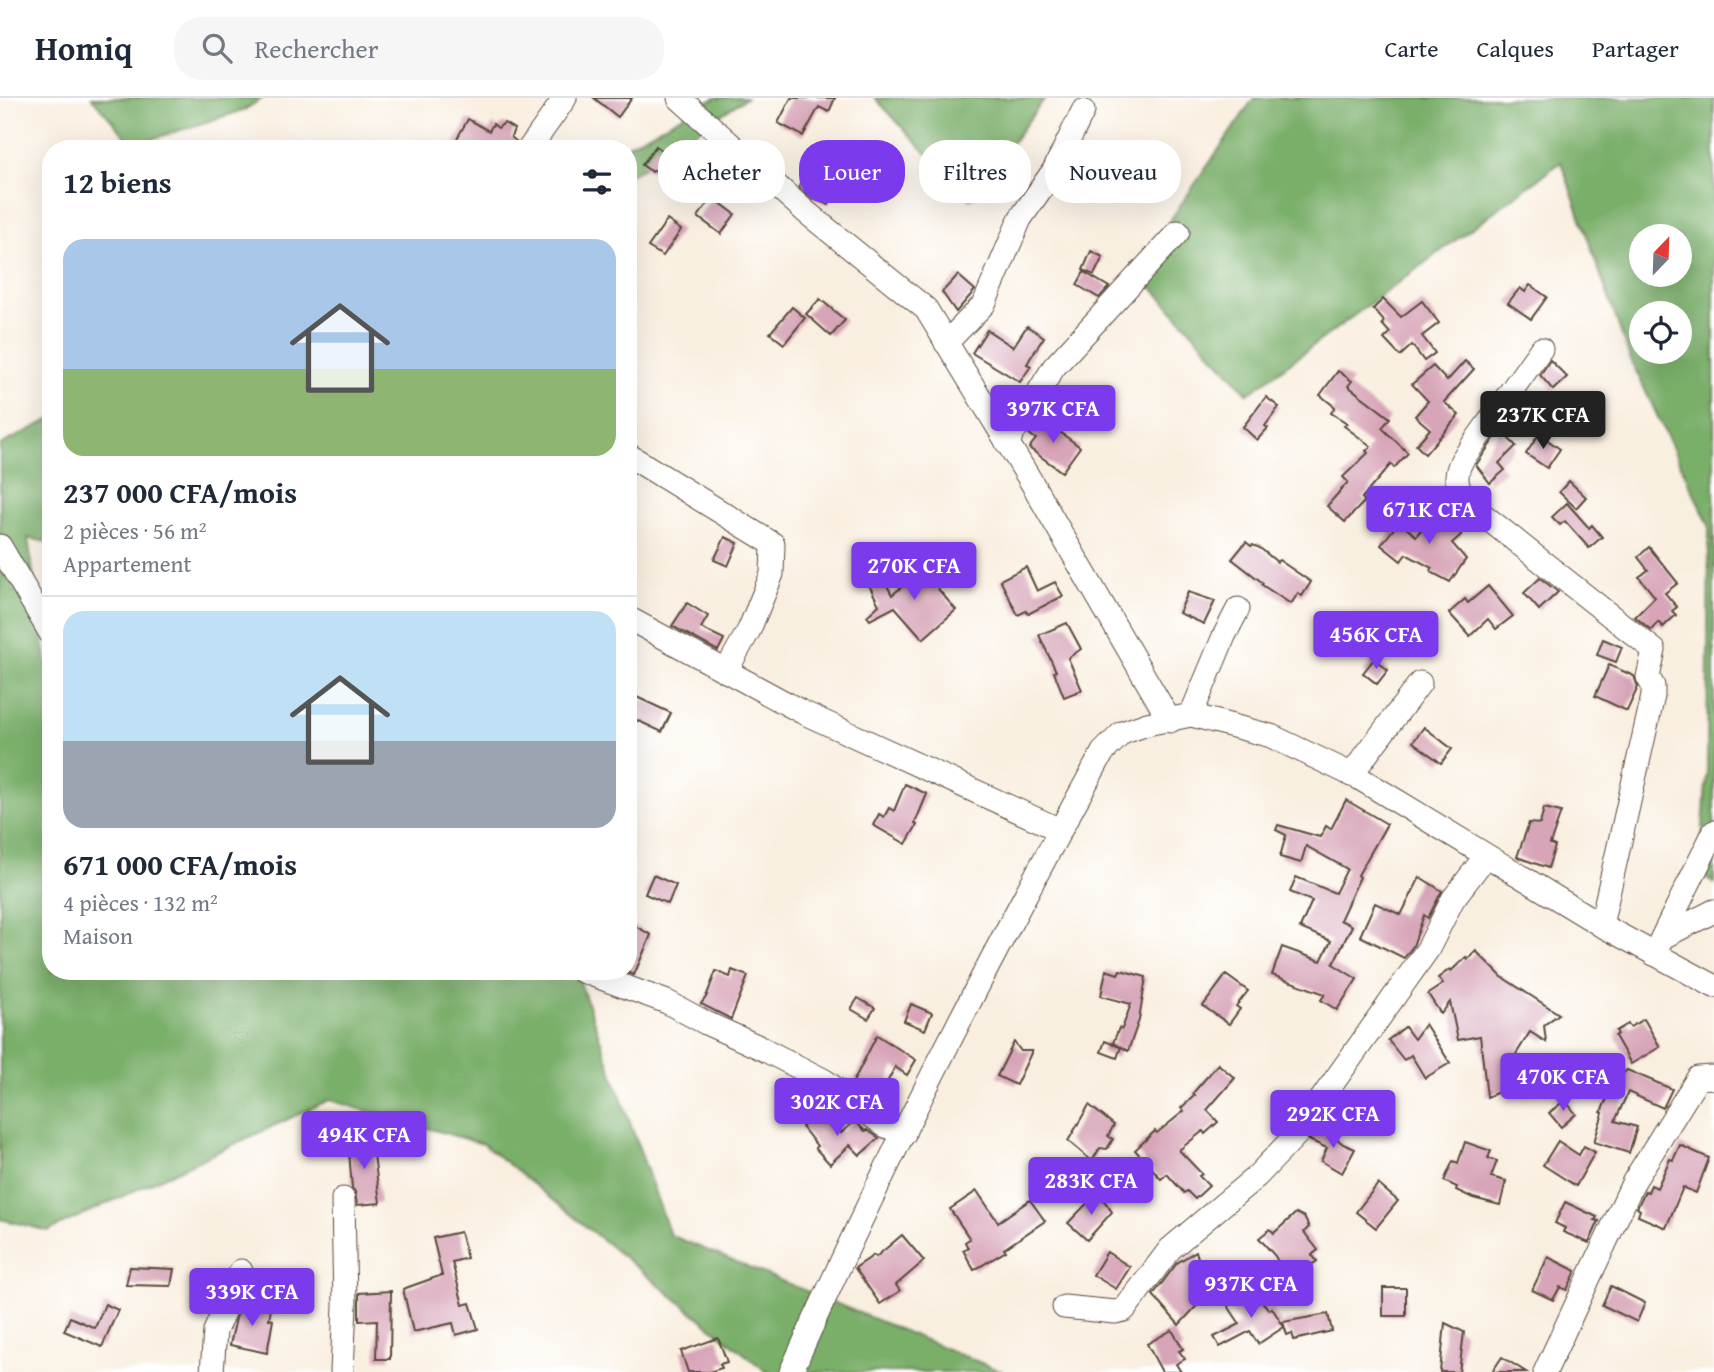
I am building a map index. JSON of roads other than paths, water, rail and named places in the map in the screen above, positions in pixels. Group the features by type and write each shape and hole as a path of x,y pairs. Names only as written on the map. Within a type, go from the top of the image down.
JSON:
{"street":[{"path":"535,140 565,98"},
{"path":"679,98 806,212 926,309 1007,443 1181,718"},
{"path":"946,343 984,304 1020,219 1054,170 1083,111"},
{"path":"1007,443 1054,368 1178,232"},
{"path":"1541,349 1455,473 1457,486 1464,500 1654,650 1648,677 1653,687 1653,696 1601,925"},
{"path":"637,461 773,544 772,575 749,630 726,671"},
{"path":"0,546 42,618"},
{"path":"1181,718 1238,609"},
{"path":"637,623 803,712 1060,830"},
{"path":"1351,775 1420,683"},
{"path":"791,1372 963,1013 1102,752 1122,733 1147,724 1181,718 1271,736 1351,775 1601,925 1659,945 1714,986"},
{"path":"1659,945 1714,832"},
{"path":"1064,1307 1115,1312 1124,1310 1170,1249 1268,1166 1296,1135 1361,1045 1428,949 1453,900 1485,857"},
{"path":"1659,945 1714,911"},
{"path":"607,980 667,1002 825,1081 884,1125 904,1134"},
{"path":"1545,1372 1634,1181 1698,1078 1714,1078"},
{"path":"342,1372 345,1305 343,1199"},
{"path":"212,1372 215,1331 241,1271"}]}
